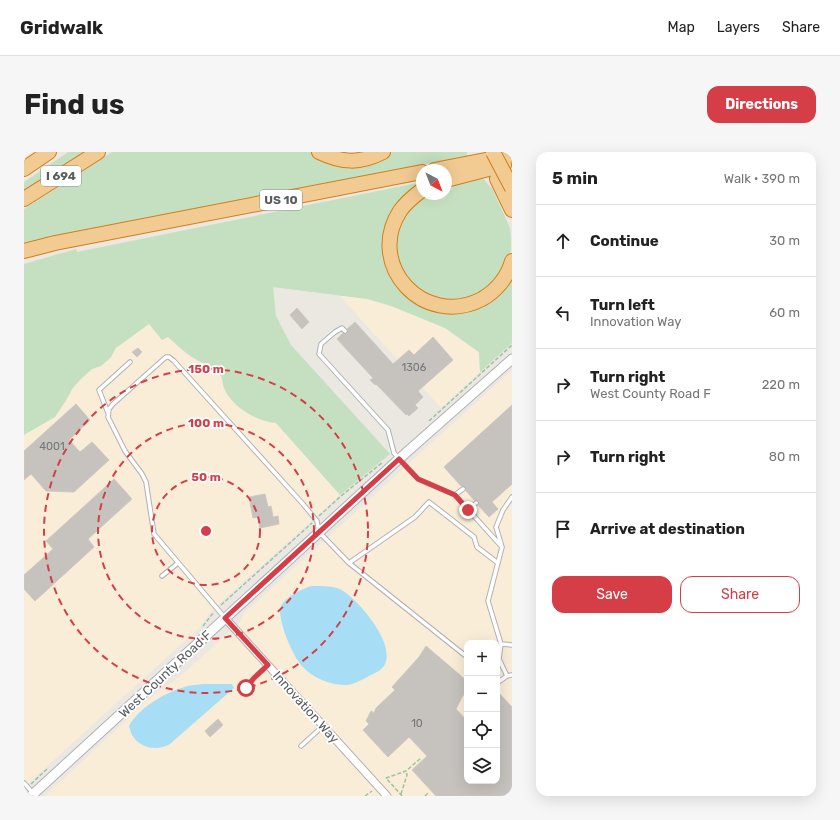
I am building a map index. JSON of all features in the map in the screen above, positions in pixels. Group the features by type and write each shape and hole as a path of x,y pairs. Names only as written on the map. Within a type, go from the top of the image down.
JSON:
{"highway":[{"name":"I 694","path":"24,169 49,152"},
{"name":"I 694","path":"24,199 98,152"},
{"path":"319,152 336,159 352,161 366,159 383,152"},
{"path":"482,152 498,179 512,210"},
{"path":"493,152 512,188"},
{"path":"452,167 512,155"},
{"path":"452,178 512,163"},
{"name":"US 10","path":"24,251 55,243 416,173"},
{"path":"416,195 409,200 400,211 393,225 390,240 390,255 394,269 401,282 422,300 434,305 449,307 475,303 488,296 507,276 512,261"},
{"path":"24,261 114,237 139,227"}],"street":[{"name":"West County Road F","path":"31,792 319,532 397,456 512,359"},
{"name":"Innovation Way","path":"225,618 387,796"}],"lane":[{"path":"345,331 342,328 335,332 322,344 319,354 388,430 397,456 418,479 455,495 502,547"},
{"path":"108,413 113,404 166,357 169,357 280,478 315,519 319,532 349,563 464,655"},
{"path":"130,362 99,390 110,420 125,451 146,482 154,534 225,618"},
{"path":"455,495 463,489"},
{"path":"500,649 501,644 488,601 502,547 496,527 503,510 512,497"},
{"path":"349,563 415,517 430,502 474,538 477,547 498,563"},
{"path":"468,510 476,503"},
{"path":"162,576 178,562"},
{"path":"501,644 512,644"},
{"path":"500,663 507,676"},
{"path":"246,688 268,665"},
{"path":"500,681 507,676 512,676"},
{"path":"301,746 323,726"},
{"path":"24,783 31,792"}],"path":[{"path":"429,421 512,345"},
{"path":"202,628 217,609 341,496 397,456"},
{"path":"401,795 386,778 406,771 421,758"},
{"path":"31,792 50,766"},
{"path":"401,795 407,775 406,771"},
{"path":"365,796 372,791"},
{"path":"425,796 428,793"}],"shaded area":[{"path":"339,295 367,299 391,306 445,328 479,353 480,372 441,408"},
{"path":"149,323 162,340 168,337 188,355 217,371 221,376 224,388 235,404 244,411 264,421 276,423 340,495 220,603 208,615 200,627 24,787 24,435 55,417 73,388 81,379 92,369 101,366 111,358 115,348"},
{"path":"512,370 512,796 45,796 151,697 184,673 241,621 243,614"}],"green space":[{"path":"68,152 87,152 24,192 24,182"},
{"path":"112,152 313,152 380,159 392,152 467,152 467,156 426,164 416,164 416,166 122,223 24,245 24,209"},
{"path":"481,176 493,190 510,228 511,250 508,262 490,289 452,303 419,293 396,262 395,234 412,203 416,200 452,200 452,182"},
{"path":"416,183 416,192 398,208 394,274 449,311 512,272 512,343 480,372 479,352 445,328 391,306 367,299 273,287 276,316 291,345 390,454 340,495 276,423 261,420 239,407 227,395 219,373 189,355 168,337 162,340 149,324 116,348 111,357 101,366 92,369 81,379 73,388 55,417 24,435 24,264 76,249 77,252"}],"water":[{"path":"311,586 327,586 340,589 351,597 369,617 378,629 384,642 387,654 385,664 377,672 354,683 341,685 312,675 299,663 283,628 280,612 281,606 286,600 299,591"},
{"path":"203,684 232,684 234,688 170,744 160,748 155,748 144,746 135,740 129,726 133,720 152,702 175,690 187,686"}],"building":[{"path":"297,308 309,322 302,329 290,315"},
{"path":"355,322 393,364 409,350 414,355 433,337 453,360 418,391 423,397 415,405 418,408 409,416 407,414 406,415 376,384 375,385 370,380 373,378 337,339 343,333 347,334 347,329"},
{"path":"138,348 142,352 137,357 132,352"},
{"path":"76,404 90,420 69,440 80,452 92,442 109,460 74,492 46,491 31,474 24,480 24,451"},
{"path":"512,405 512,484 492,502 498,509 489,517 478,505 478,501 474,500 466,491 465,487 461,486 444,467"},
{"path":"114,479 132,499 88,539 94,547 35,601 24,589 24,575 53,549 46,541"},
{"path":"265,494 268,507 271,506 273,517 278,516 279,524 260,528 258,517 253,518 249,497"},
{"path":"426,646 464,678 464,695 456,709 464,718 464,784 500,784 500,694 512,707 512,796 436,796 412,770 427,756 409,737 388,757 363,730 369,724 366,721 371,711 374,713 376,708 395,690 392,687 419,657"},
{"path":"218,719 223,725 210,737 205,731"}],"route":[{"path":"246,688 268,665 225,618 399,459 418,479 455,495 468,510"}]}
